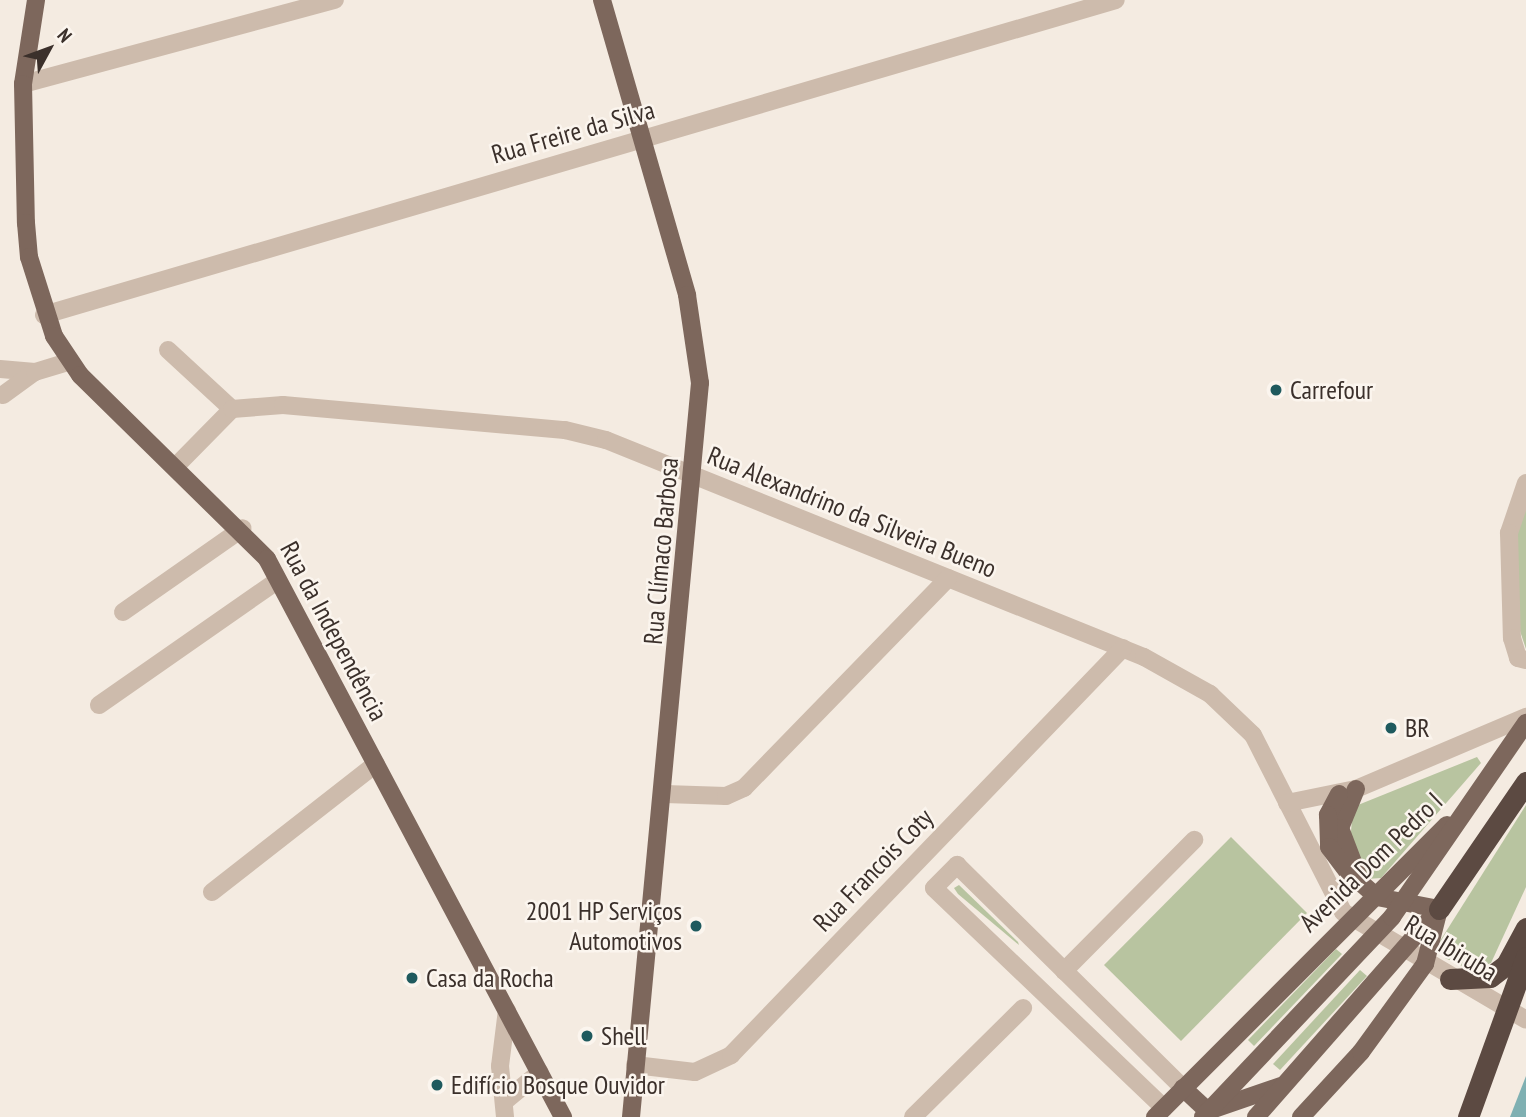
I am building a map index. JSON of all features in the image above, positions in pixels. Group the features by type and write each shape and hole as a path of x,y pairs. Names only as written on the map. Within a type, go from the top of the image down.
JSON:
{"highway":[{"path":"1439,909 1526,782"},
{"path":"1450,979 1490,977 1506,965 1526,928"},
{"path":"1468,1117 1519,1017 1526,957"}],"main road":[{"name":"Rua da Independência","path":"36,0 23,85 27,234 44,315 68,362 243,528 278,580 563,1117"},
{"name":"Rua Clímaco Barbosa","path":"602,0 697,339 695,478 631,1117"},
{"path":"1477,797 1526,723"},
{"path":"1347,791 1328,815 1329,847 1344,873 1359,880 1377,897 1439,909"},
{"name":"Avenida Dom Pedro I","path":"1164,1114 1183,1088 1350,918 1377,897 1477,797"},
{"name":"Avenida Dom Pedro I","path":"1206,1114 1377,934 1477,797"},
{"path":"1256,1117 1405,952 1439,909"},
{"path":"1301,1117 1361,1052 1425,964 1439,909"},
{"path":"1183,1088 1206,1114 1286,1084"}],"street":[{"path":"23,85 335,0"},
{"name":"Rua Freire da Silva","path":"44,315 1116,0"},
{"path":"168,350 232,410 177,466"},
{"path":"2,397 35,372 68,362"},
{"path":"2,397 0,369 35,372"},
{"name":"Rua Alexandrino da Silveira Bueno","path":"232,410 283,405 565,430 606,440 1123,648 1210,694 1265,751 1332,899 1350,918"},
{"path":"1526,483 1509,533 1512,638 1518,658 1526,660"},
{"path":"124,612 243,528"},
{"path":"665,794 726,796 744,789 948,578"},
{"path":"99,705 278,580"},
{"name":"Rua Francois Coty","path":"635,1065 695,1072 731,1055 1123,648"},
{"path":"1287,803 1347,791 1526,717"},
{"path":"212,892 376,764"},
{"path":"1064,971 1194,840"},
{"path":"1164,1114 1062,1010 934,888 957,865 1183,1088"},
{"name":"Rua Ibiruba","path":"1350,918 1519,1017"},
{"path":"1015,966 1036,944"},
{"path":"1062,1010 1082,988"},
{"path":"913,1117 1023,1009"},
{"path":"505,1109 500,1066 507,1010"},
{"path":"505,1109 540,1072"}],"green space":[{"path":"1526,498 1526,649 1517,622 1516,528"},
{"path":"1477,757 1481,763 1381,878 1367,879 1350,844 1353,807"},
{"path":"1526,805 1526,887 1491,963 1472,971 1445,958 1440,941"},
{"path":"1231,837 1307,913 1181,1041 1104,965"},
{"path":"959,885 1019,945 958,894 954,888"},
{"path":"1336,949 1342,954 1254,1046 1248,1040"},
{"path":"1360,970 1367,976 1280,1070 1273,1064"}],"water":[{"path":"1526,1076 1526,1117 1510,1117"}],"place":[{"name":"Carrefour","path":"1276,390"},
{"name":"BR","path":"1391,728"},
{"name":"2001 HP Serviços Automotivos","path":"696,926"},
{"name":"Casa da Rocha","path":"412,978"},
{"name":"Shell","path":"587,1036"},
{"name":"Edifício Bosque Ouvidor","path":"437,1085"}]}
